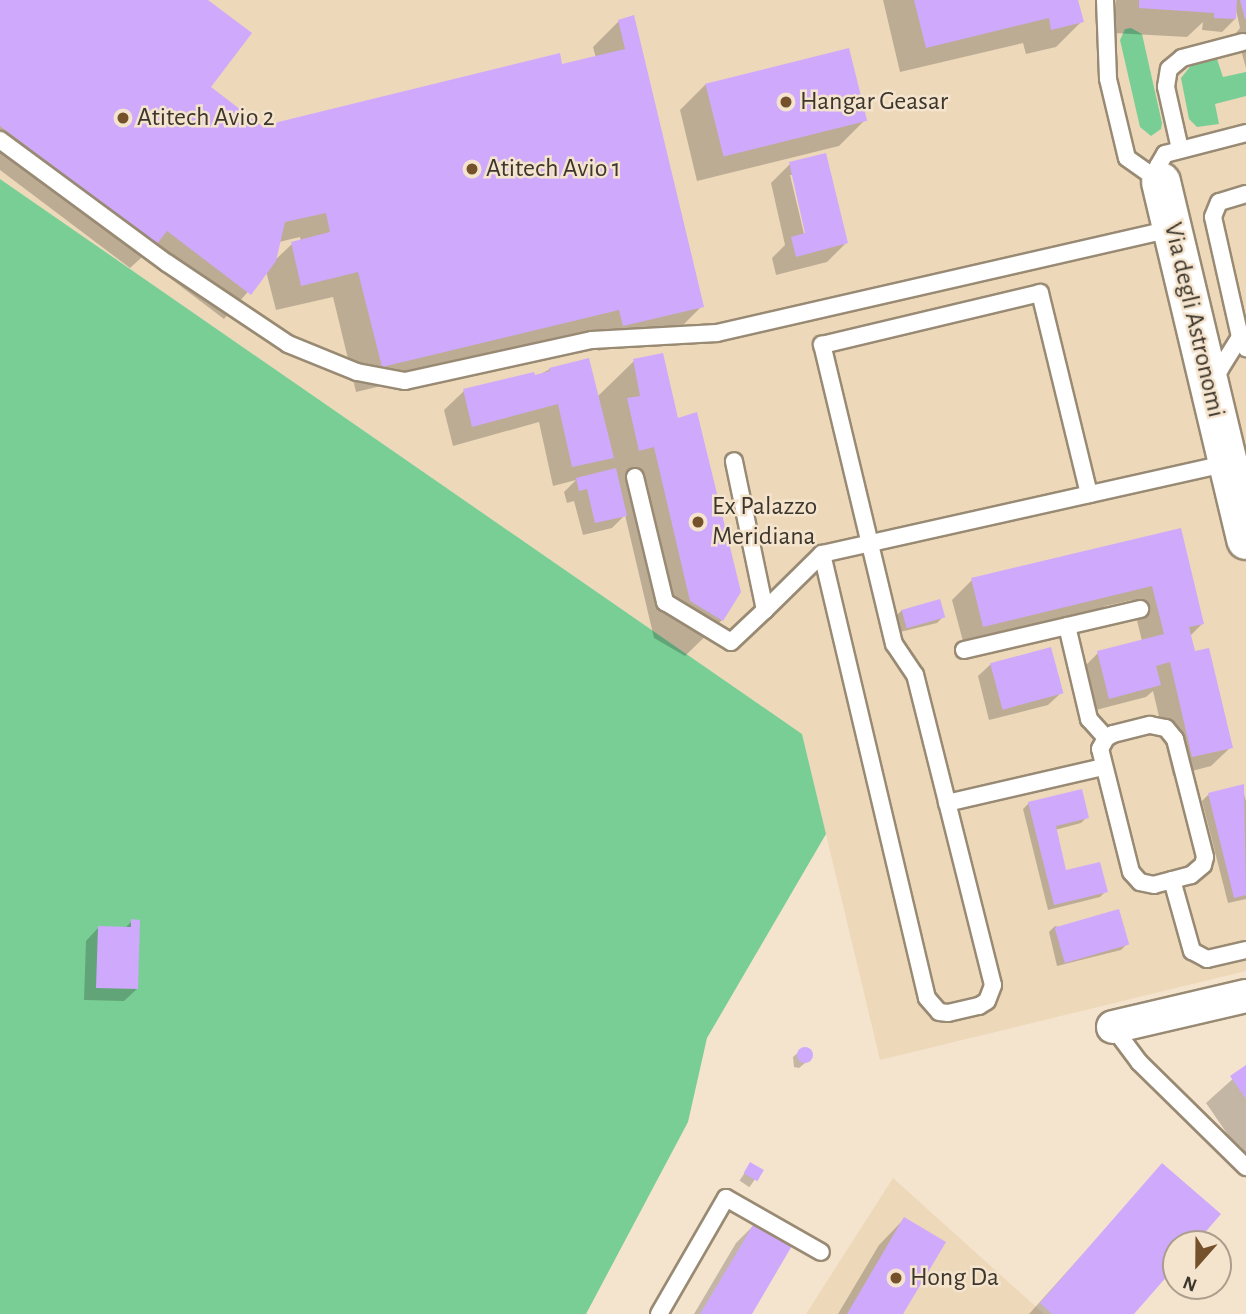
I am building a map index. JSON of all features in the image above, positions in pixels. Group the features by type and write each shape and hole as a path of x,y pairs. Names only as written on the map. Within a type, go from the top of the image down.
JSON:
{"street":[{"name":"Via degli Astronomi","path":"1161,183 1246,540"},
{"path":"1113,1027 1246,996"}],"lane":[{"path":"1105,0 1108,79 1127,158 1161,183"},
{"path":"1180,149 1166,87 1169,69 1182,58 1242,42"},
{"path":"1161,183 1158,166 1165,154 1246,133"},
{"path":"0,140 167,263 288,344 357,372 405,381 592,340 717,332 1172,229"},
{"path":"1206,376 1220,369 1243,342 1213,217 1219,202 1246,194"},
{"path":"822,554 927,998 931,1006 948,1013 979,1006 987,1001 993,985 915,675 894,644 822,345 1040,293 1089,494"},
{"path":"734,461 765,610"},
{"path":"635,477 665,602 732,642 822,554 1229,463"},
{"path":"964,650 1140,609"},
{"path":"1067,626 1089,719 1106,738"},
{"path":"1150,725 1166,728 1175,739 1205,857 1199,871 1146,885 1135,878 1103,767 1100,749 1106,738 1150,725"},
{"path":"947,803 1103,767"},
{"path":"1172,880 1192,951 1207,959 1246,950"},
{"path":"1113,1027 1139,1062 1246,1167"},
{"path":"659,1314 726,1198 821,1252"}],"shaded area":[{"path":"0,0 1246,0 1246,971 880,1060 802,734 0,179"},
{"path":"893,1178 1044,1314 806,1314"}],"green space":[{"path":"1131,28 1142,34 1162,123 1161,129 1151,136 1140,127 1120,40 1125,29"},
{"path":"1217,59 1223,77 1246,72 1246,96 1215,104 1219,124 1197,127 1189,119 1181,78 1193,63"},
{"path":"0,179 802,734 826,834 707,1038 688,1122 586,1314 0,1314"}],"building":[{"name":"Atitech Avio 1","path":"0,0 208,0 252,33 211,87 262,126 560,53 562,64 625,49 618,20 634,15 704,307 623,326 619,310 382,367 358,272 301,286 291,242 330,232 326,213 285,222 276,261 251,295 167,231 157,244 0,126"},
{"path":"914,0 1078,0 1084,22 1051,30 1049,18 926,48"},
{"path":"1139,0 1237,0 1236,19 1214,18 1214,13 1139,8"},
{"path":"1240,0 1246,0 1246,19 1245,19"},
{"name":"Hangar Geasar","path":"849,48 867,121 724,157 705,84"},
{"path":"826,153 848,243 796,257 791,237 805,233 789,162"},
{"name":"Ex Palazzo Meridiana","path":"663,353 678,418 697,412 741,592 723,621 690,601 654,447 639,451 627,398 640,396 633,359"},
{"path":"589,358 614,458 572,467 558,404 472,427 463,389 534,372 535,375 550,371 549,368"},
{"path":"616,468 627,516 595,523 587,489 579,491 576,478"},
{"path":"1181,528 1204,624 1189,627 1195,651 1209,648 1233,748 1192,757 1170,662 1156,666 1161,685 1109,699 1097,651 1164,634 1152,586 983,627 971,578"},
{"path":"940,599 945,617 907,628 902,610"},
{"path":"1051,647 1063,693 1003,710 990,663"},
{"path":"1244,784 1246,895 1234,898 1208,793"},
{"path":"1082,789 1089,818 1056,826 1066,870 1100,862 1108,892 1054,905 1028,802"},
{"path":"1119,909 1129,945 1065,963 1055,927"},
{"path":"131,919 140,920 138,989 96,988 98,926 131,927"},
{"path":"802,1047 808,1047 813,1055 811,1061 802,1063 797,1058 797,1052"},
{"path":"1246,1065 1246,1099 1230,1076"},
{"path":"750,1162 764,1170 757,1181 744,1173"},
{"path":"1162,1163 1221,1214 1207,1230 1162,1230 1162,1282 1134,1314 1052,1314 1040,1303"},
{"name":"Hong Da","path":"904,1217 946,1242 903,1314 847,1314"},
{"path":"755,1222 793,1244 752,1314 700,1314"}],"place":[{"name":"Hangar Geasar","path":"786,102"},
{"name":"Atitech Avio 2","path":"123,118"},
{"name":"Atitech Avio 1","path":"472,169"},
{"name":"Ex Palazzo Meridiana","path":"698,522"},
{"name":"Hong Da","path":"896,1278"}]}
